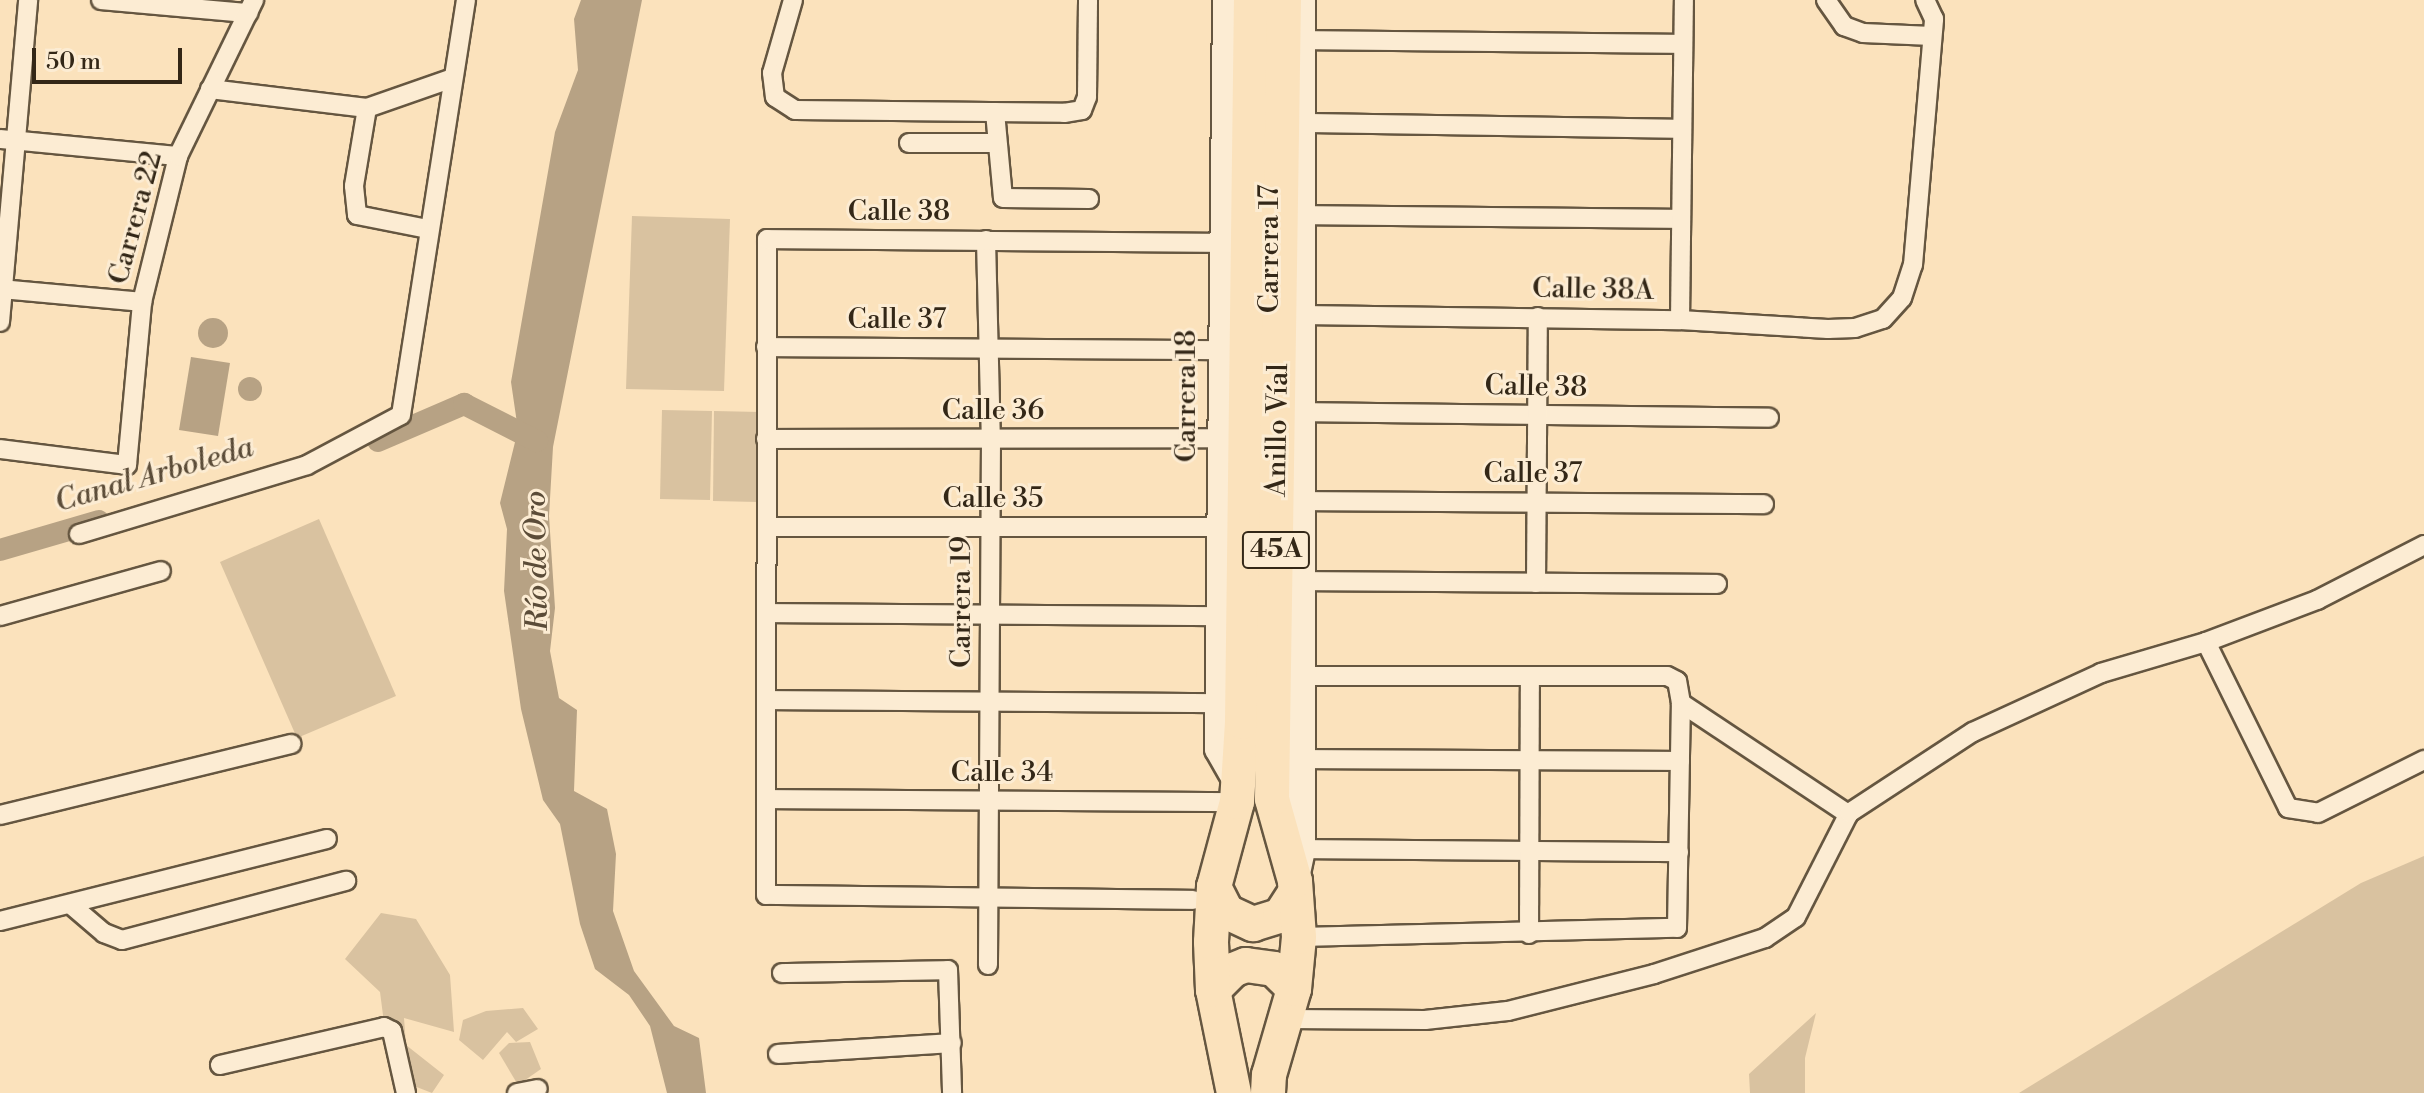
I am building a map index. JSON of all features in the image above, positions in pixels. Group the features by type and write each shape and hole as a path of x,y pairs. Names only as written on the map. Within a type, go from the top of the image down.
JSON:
{"highway":[{"name":"Anillo Víal","path":"1234,1093 1213,990 1204,894 1238,794 1251,0"},
{"name":"Anillo Víal","path":"1268,1093 1269,1075 1291,1004 1299,937 1297,874 1272,799 1284,0"},
{"path":"1204,894 1227,912 1253,924 1280,916 1297,874"},
{"path":"1213,990 1222,978 1246,965 1274,969 1291,1004"}],"street":[{"path":"0,322 9,140 28,0"},
{"path":"101,0 251,6"},
{"path":"79,534 307,465 401,415 428,229 445,145 450,79 466,0"},
{"path":"793,0 772,73 775,97 795,110 995,112 1082,110 1087,97 1088,0"},
{"name":"Carrera 18","path":"1226,0 1219,350 1218,749 1238,794"},
{"name":"Carrera 17","path":"1297,874 1302,0"},
{"path":"1680,320 1684,0"},
{"path":"1826,0 1844,26 1863,33 1932,36 1934,19 1925,0"},
{"name":"Carrera 22","path":"0,449 127,465 142,302 178,156 251,6"},
{"name":"Calle 38A","path":"1302,315 1680,320 1828,329 1855,328 1883,319 1902,298 1913,265 1932,36"},
{"path":"1302,40 1683,44"},
{"path":"210,89 367,108 450,79"},
{"path":"367,108 353,207 363,218 428,229"},
{"path":"995,112 1003,198 1089,199"},
{"path":"1302,123 1682,129"},
{"path":"9,140 178,156"},
{"path":"909,143 997,143"},
{"path":"1301,215 1681,219"},
{"name":"Calle 38","path":"766,347 767,239 1222,243"},
{"name":"Carrera 19","path":"986,240 991,439 988,965"},
{"path":"2,289 142,302"},
{"path":"1536,583 1538,317"},
{"path":"766,347 766,895 987,897 1204,894"},
{"name":"Calle 37","path":"766,347 1219,350"},
{"name":"Calle 38","path":"1302,412 1769,418"},
{"name":"Calle 36","path":"766,439 1219,438"},
{"name":"Calle 37","path":"1301,501 1764,504"},
{"name":"Calle 35","path":"767,527 1219,527"},
{"path":"1291,1004 1425,1020 1508,1011 1654,974 1765,938 1796,917 1848,814 2029,702 2101,673 2206,642 2317,600 2424,545"},
{"path":"0,616 161,571"},
{"path":"1300,581 1717,584"},
{"path":"767,613 1218,616"},
{"path":"2206,642 2288,808 2318,813 2424,760"},
{"path":"1299,937 1529,934 1677,928 1681,703 1677,681 1530,676 1300,676"},
{"path":"1529,934 1530,676"},
{"path":"767,700 1218,703"},
{"path":"1681,703 1848,814"},
{"path":"0,815 291,744"},
{"path":"1300,759 1680,761"},
{"name":"Calle 34","path":"766,799 987,801 1238,794"},
{"path":"0,921 327,839"},
{"path":"1297,874 1529,851 1679,852"},
{"path":"70,904 104,933 122,940 346,881"},
{"path":"782,973 948,970 952,1093"},
{"path":"220,1065 384,1027 392,1031 406,1093"},
{"path":"778,1054 952,1043"},
{"path":"517,1093 538,1089"}],"shaded area":[{"path":"632,216 730,219 724,391 626,389"},
{"path":"662,410 712,411 710,500 660,499"},
{"path":"714,411 760,412 758,502 713,501"},
{"path":"319,519 396,696 297,738 220,562"},
{"path":"2424,856 2424,1093 2019,1093 2361,883"},
{"path":"381,913 416,919 450,975 454,1032 404,1018 406,1045 444,1075 432,1093 391,1077 380,992 345,959"},
{"path":"523,1008 538,1029 516,1042 507,1032 483,1060 459,1040 463,1020 486,1011"},
{"path":"1816,1013 1805,1058 1805,1093 1750,1093 1749,1074"},
{"path":"530,1042 541,1069 518,1085 499,1053 509,1043"}],"water":[{"name":"Río de Oro","path":"581,0 642,0 553,447 549,516 555,608 550,651 559,698 577,710 574,791 607,809 616,854 613,911 634,971 674,1026 699,1038 706,1093 667,1093 650,1026 629,995 595,969 580,924 560,824 543,800 521,709 504,591 507,529 500,503 518,430 511,382 555,132 578,70 574,19"},
{"path":"213,318 224,322 228,333 224,344 213,348 202,344 198,333 202,322"},
{"path":"191,357 230,363 218,436 179,430"},
{"path":"250,377 259,380 262,389 259,398 250,401 241,398 238,389 241,380"}],"waterway":[{"name":"Canal Arboleda","path":"378,441 464,404 537,441"},
{"name":"Canal Arboleda","path":"0,550 99,521"}]}
